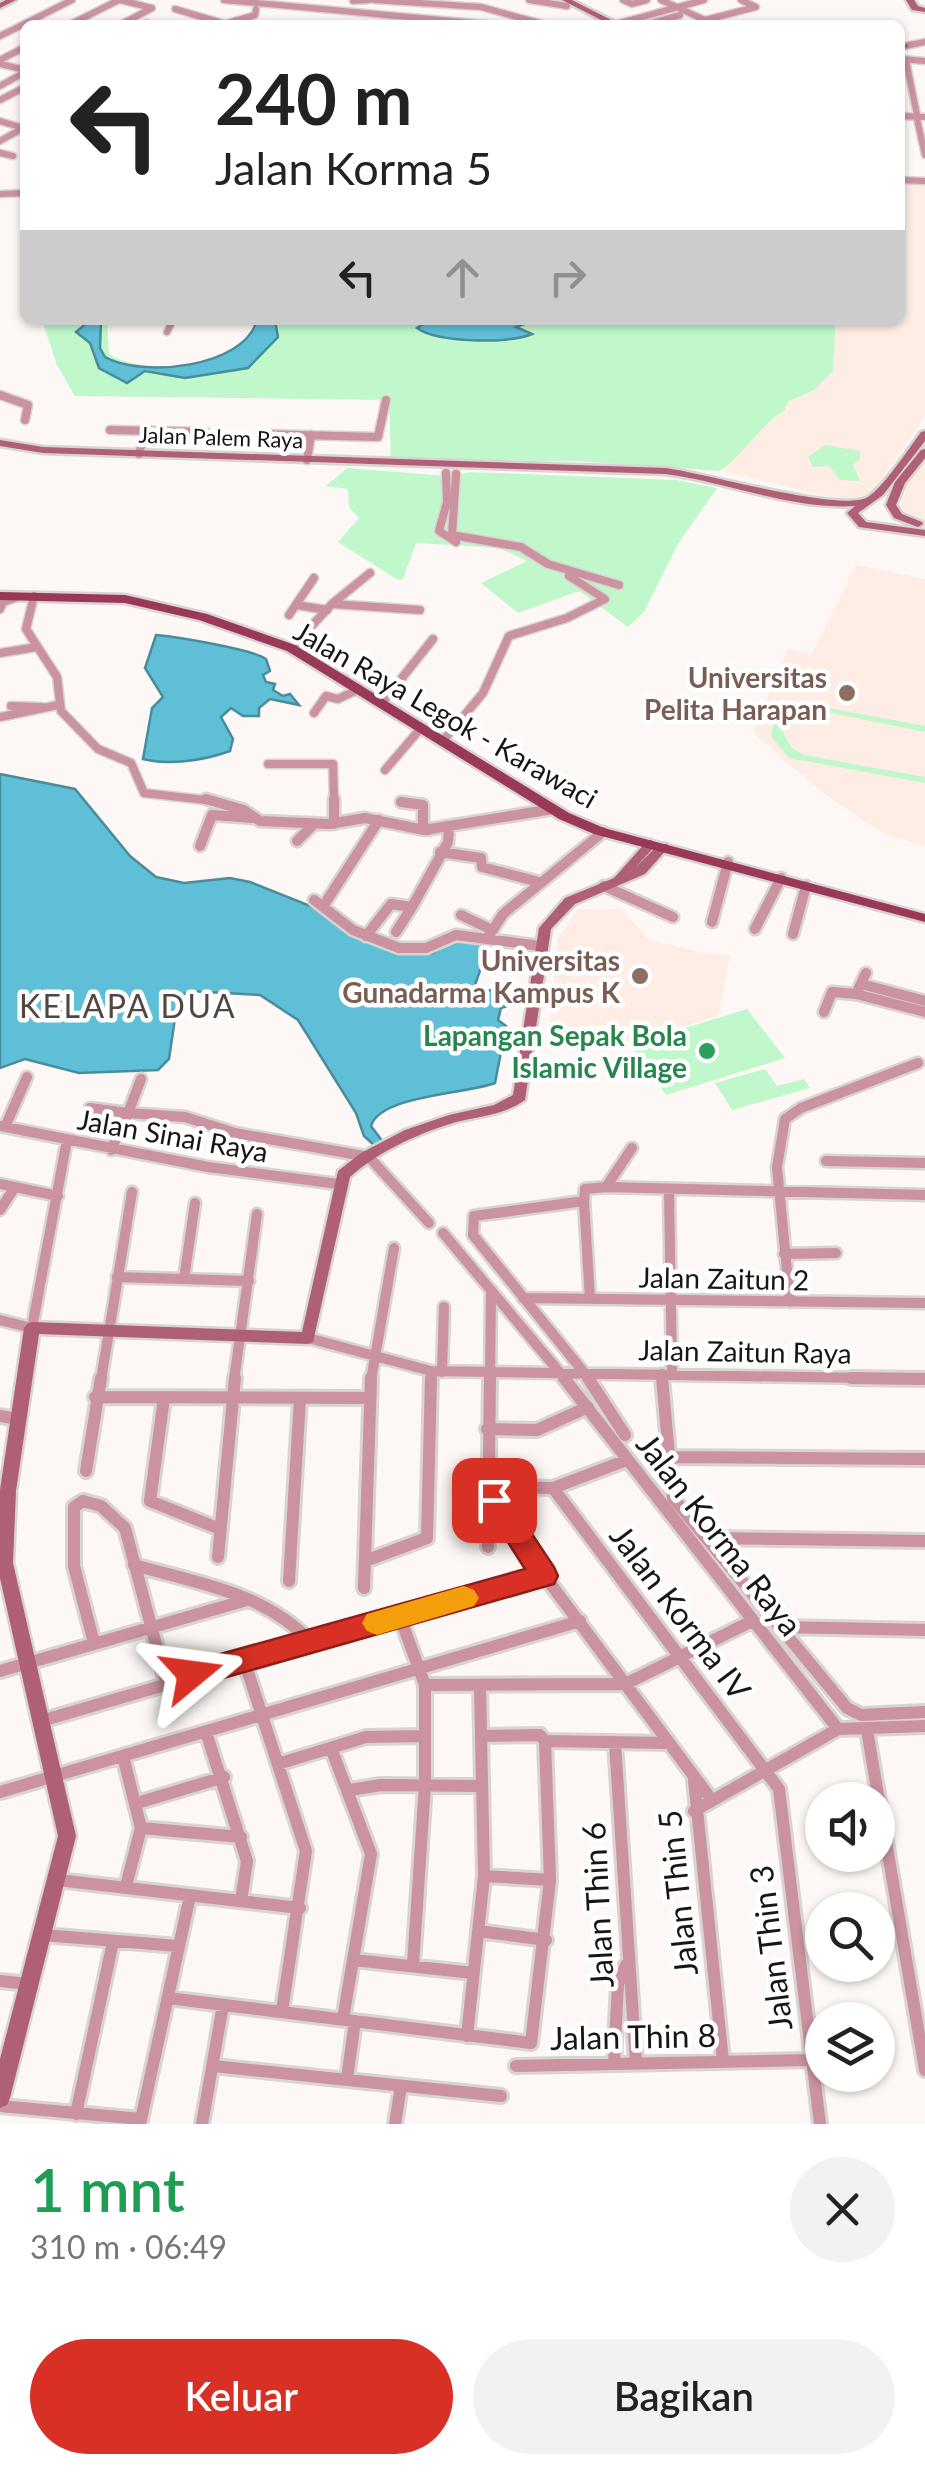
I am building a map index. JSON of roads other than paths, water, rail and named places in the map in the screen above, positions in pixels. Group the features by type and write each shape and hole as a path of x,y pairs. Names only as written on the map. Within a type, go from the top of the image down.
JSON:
{"main road":[{"name":"Jalan Raya Legok - Karawaci","path":"0,596 125,598 203,617 291,648 442,742 503,771 553,809 603,832 728,862 923,921"}],"street":[{"path":"1,2 12,0"},
{"path":"32,20 72,0"},
{"path":"79,20 119,0 152,8 129,20"},
{"path":"224,0 253,7 460,20"},
{"path":"253,7 260,0"},
{"path":"294,8 308,0"},
{"path":"341,11 354,0 372,0 501,10 533,20"},
{"path":"529,0 566,3"},
{"path":"554,0 601,20"},
{"path":"623,0 632,4 647,0"},
{"path":"661,0 679,11 708,20 756,7 741,0"},
{"path":"661,20 704,0"},
{"path":"635,20 712,0"},
{"path":"438,17 444,4"},
{"path":"913,4 925,10"},
{"path":"241,20 254,16 253,7"},
{"path":"175,9 214,20"},
{"path":"905,66 921,117 925,155"},
{"path":"0,153 12,156"},
{"path":"167,332 170,325"},
{"path":"0,395 28,405 24,420"},
{"path":"260,434 380,436 386,400"},
{"path":"110,430 206,432"},
{"path":"139,454 145,431"},
{"path":"852,518 852,510 866,502 893,474 925,434"},
{"path":"306,460 311,435"},
{"name":"Jalan Palem Raya","path":"0,446 452,469"},
{"name":"Jalan Palem Raya","path":"0,446 46,456 699,480 827,506 866,526 921,528"},
{"path":"921,528 898,516 891,505 900,482 925,452"},
{"path":"893,474 916,462"},
{"path":"452,469 440,531 457,539 536,556 618,585"},
{"name":"Jalan Palem Raya","path":"827,506 866,502"},
{"path":"291,648 370,573"},
{"path":"442,742 483,692 493,663 510,636 568,618 605,599 569,576"},
{"path":"289,615 314,578"},
{"path":"0,608 17,596"},
{"path":"34,596 25,624 57,677 58,705 98,749 132,763 143,793 200,797 244,810 253,818"},
{"path":"296,605 420,610"},
{"path":"382,703 422,658 433,639"},
{"path":"0,653 36,647"},
{"path":"422,658 434,662"},
{"path":"314,713 326,696 338,699 359,689"},
{"path":"11,706 58,705"},
{"path":"0,717 24,717 42,707"},
{"path":"385,770 421,728"},
{"path":"268,764 333,764 334,824"},
{"path":"401,802 423,805 423,825 429,830"},
{"path":"200,846 211,816 334,824 379,820 429,830 553,809"},
{"path":"379,820 374,840 319,902 345,925 366,936 413,948 426,948 456,934 489,934 540,946"},
{"path":"297,841 315,823"},
{"path":"396,932 448,842 449,826"},
{"path":"489,934 539,882 603,832"},
{"path":"0,1320 32,1328 107,1333 306,1339 338,1184 347,1171 443,1122 505,1106 523,1094 540,946 555,914 570,902 641,871 657,846"},
{"path":"440,852 482,858 482,868 539,882"},
{"path":"712,922 728,862"},
{"path":"754,929 782,878"},
{"path":"604,886 673,918"},
{"path":"793,934 806,886"},
{"path":"366,936 391,904 412,907"},
{"path":"461,915 489,934"},
{"path":"824,1012 832,992 861,984 925,1001"},
{"path":"861,984 925,1012"},
{"path":"790,1302 777,1167 786,1119 918,1063"},
{"path":"3,1126 28,1077"},
{"path":"111,1150 141,1079"},
{"path":"90,1108 185,1117 235,1132 378,1152 430,1223"},
{"name":"Jalan Sinai Raya","path":"3,1126 111,1150 338,1184"},
{"path":"67,1140 32,1328 8,1418 3,1564 67,1836 0,2102 140,2122 190,1896"},
{"path":"606,1187 632,1148"},
{"path":"826,1161 925,1163"},
{"path":"0,1184 58,1196"},
{"path":"0,1210 16,1187"},
{"path":"590,1299 585,1189 925,1195"},
{"path":"669,1190 668,1374 673,1498 854,1713 925,1712"},
{"path":"86,1471 95,1397 132,1192"},
{"path":"584,1200 480,1213 472,1218 472,1235 584,1374 626,1435"},
{"path":"184,1279 195,1202"},
{"path":"218,1557 232,1398 257,1214"},
{"name":"Jalan Korma Raya","path":"443,1233 588,1407 838,1729"},
{"path":"364,1588 372,1359 394,1248"},
{"path":"784,1254 836,1254"},
{"path":"118,1277 249,1281"},
{"path":"488,1546 491,1289"},
{"name":"Jalan Zaitun 2","path":"523,1298 925,1303"},
{"path":"365,1560 426,1540 435,1372 444,1307"},
{"name":"Jalan Zaitun Raya","path":"306,1339 372,1359 435,1372 925,1378"},
{"path":"95,1397 370,1398"},
{"path":"164,1398 150,1501 220,1528"},
{"path":"289,1581 300,1398"},
{"path":"487,1429 537,1430 588,1407"},
{"path":"672,1457 925,1458"},
{"path":"491,1493 502,1487 553,1488 627,1460"},
{"name":"Jalan Korma IV","path":"553,1488 766,1770"},
{"path":"491,1493 544,1576 711,1799"},
{"path":"94,1643 74,1566 76,1505 91,1502 112,1514 125,1528 166,1682"},
{"path":"709,1538 925,1541"},
{"path":"134,1565 273,1609 294,1622 310,1641"},
{"path":"41,1720 544,1576"},
{"path":"0,1671 246,1600"},
{"path":"400,1616 425,1685 425,1785 413,1965"},
{"path":"0,1792 580,1621"},
{"path":"425,1685 625,1684 752,1621"},
{"path":"782,1627 925,1630"},
{"path":"244,1660 306,1850 282,2011"},
{"path":"466,2036 484,1876 480,1686"},
{"path":"694,1811 838,1729 925,1726"},
{"path":"867,1730 925,2070"},
{"path":"206,1732 242,1837 247,1872 241,1901"},
{"path":"168,1998 532,2041 550,1880 544,1741 540,1735 482,1736"},
{"path":"278,1764 372,1736 424,1736"},
{"path":"544,1741 668,1743"},
{"name":"Jalan Thin 6","path":"615,1744 626,1964 636,2063"},
{"path":"331,1748 350,1790 370,1854 354,1960 348,2079"},
{"path":"123,1756 141,1828 126,1886"},
{"name":"Jalan Thin 3","path":"766,1770 780,1793 805,2008"},
{"path":"137,1804 224,1777"},
{"name":"Jalan Thin 5","path":"694,1780 694,1811 723,2061"},
{"path":"350,1790 380,1784 481,1786"},
{"path":"141,1828 242,1837"},
{"path":"484,1876 550,1880"},
{"path":"58,1880 300,1908"},
{"path":"478,1931 546,1940"},
{"path":"43,1935 178,1946"},
{"path":"76,2114 114,1942"},
{"path":"354,1960 473,1973"},
{"path":"614,2063 618,1984 626,1964"},
{"path":"0,1981 30,1984"},
{"path":"202,2124 223,2004"},
{"name":"Jalan Thin 8","path":"516,2066 805,2060"},
{"path":"212,2066 501,2096"},
{"path":"395,2124 401,2086"},
{"name":"Jalan Thin 3","path":"816,2092 820,2124"}],"water":[{"path":"84,325 101,325 100,348 105,357 143,367 190,364 213,358 233,349 254,325 276,325 278,337 248,368 185,378 145,371 127,383 99,368 90,343 76,332"},
{"path":"521,325 516,327 532,334 491,340 457,339 417,328"},
{"path":"156,635 258,655 266,659 270,671 263,675 266,682 275,684 273,690 283,696 290,694 299,705 270,699 259,708 259,716 243,716 231,708 221,717 233,739 230,751 187,761 143,759 152,708 163,697 145,668"},
{"path":"0,774 75,789 130,856 156,877 184,883 230,878 250,882 313,907 354,936 398,952 433,953 457,938 489,944 474,988 508,993 507,1006 501,1008 498,1020 506,1026 495,1083 390,1108 371,1126 383,1142 375,1146 364,1136 356,1113 298,1020 260,995 189,991 178,998 169,1059 158,1070 79,1073 25,1059 0,1068"}],"place":[{"name":"Universitas Pelita Harapan","path":"847,693"},
{"name":"Universitas Gunadarma Kampus K","path":"640,976"},
{"name":"Lapangan Sepak Bola Islamic Village","path":"707,1051"}],"district":[{"name":"KELAPA DUA","path":"128,1005"}]}
